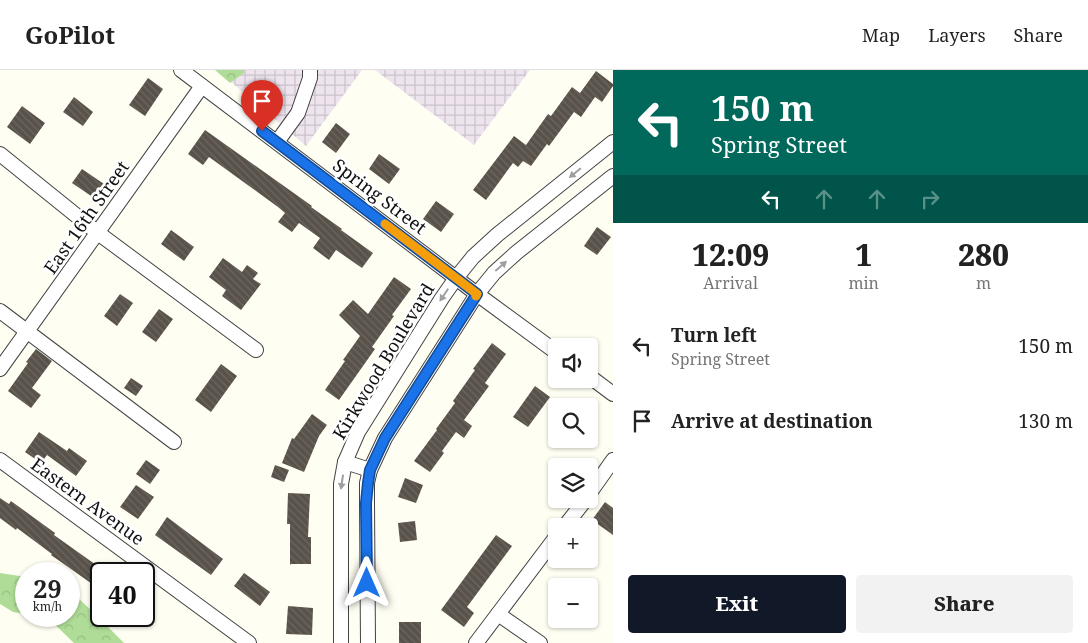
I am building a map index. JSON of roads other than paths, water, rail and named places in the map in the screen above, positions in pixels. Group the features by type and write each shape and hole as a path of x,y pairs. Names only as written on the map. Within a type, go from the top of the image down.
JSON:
{"street":[{"name":"Spring Street","path":"182,70 548,346"},
{"path":"277,142 298,113 310,78 310,70"},
{"name":"East 16th Street","path":"0,368 202,86"},
{"name":"Kirkwood Boulevard","path":"341,643 341,484 345,462 358,432 442,298 473,257 497,235 613,142"},
{"path":"0,154 98,233 256,350"},
{"path":"368,643 366,503 370,470 385,438 477,294 494,273 516,253 613,176"},
{"path":"0,311 174,442"},
{"path":"598,383 613,394"},
{"name":"Eastern Avenue","path":"0,460 250,643"},
{"path":"598,481 613,460"},
{"path":"345,462 370,470"},
{"path":"571,518 579,508"},
{"path":"476,643 548,548"},
{"path":"498,614 540,643"}]}
